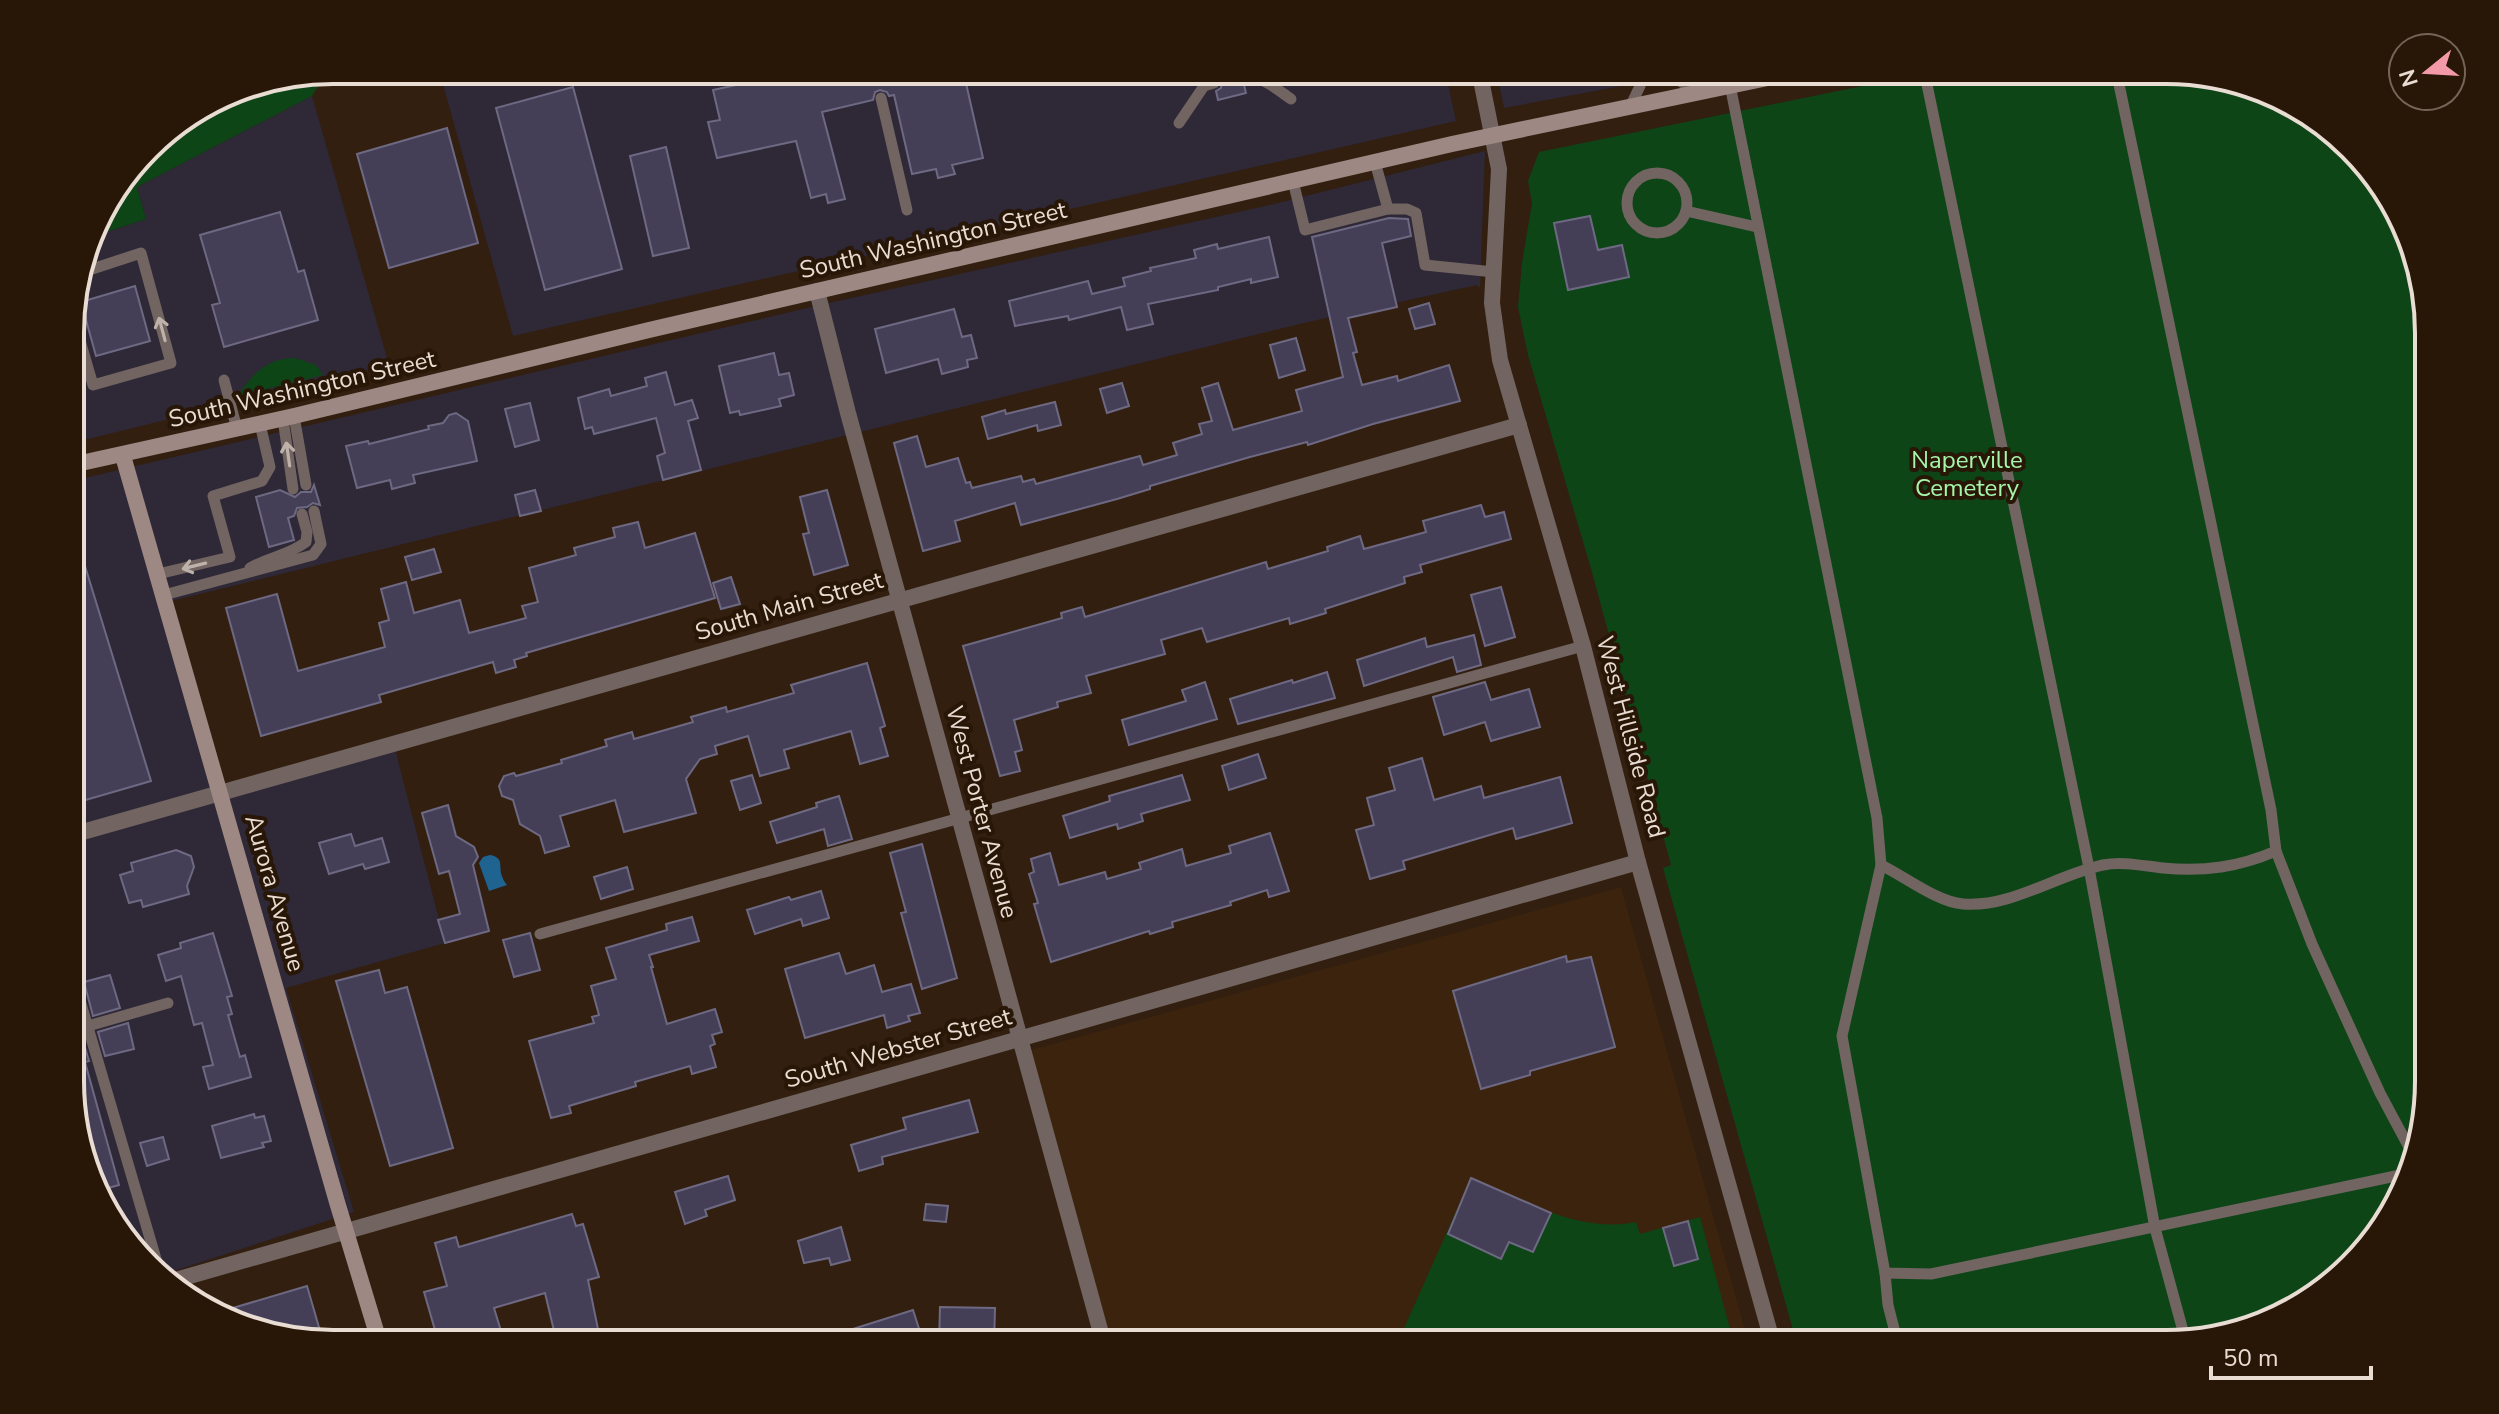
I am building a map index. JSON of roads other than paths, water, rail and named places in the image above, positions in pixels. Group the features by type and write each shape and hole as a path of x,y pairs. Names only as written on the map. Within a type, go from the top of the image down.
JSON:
{"main road":[{"name":"South Washington Street","path":"84,463 1375,162 1745,84"},
{"name":"Aurora Avenue","path":"123,456 376,1330"}],"street":[{"name":"West Hillside Road","path":"1482,84 1499,169 1492,303 1500,360 1583,646 1638,862 1769,1329"},
{"name":"West Porter Avenue","path":"817,291 1100,1330"},
{"name":"South Main Street","path":"84,832 1519,425"},
{"name":"South Webster Street","path":"181,1279 1638,862"}],"lane":[{"path":"1179,123 1204,86 1211,84"},
{"path":"1269,84 1291,99"},
{"path":"1630,107 1640,84"},
{"path":"1685,84 1699,93"},
{"path":"1728,84 1874,802 1881,865 1842,1036 1894,1329"},
{"path":"1927,84 2089,868 2155,1228 2182,1329"},
{"path":"2119,84 2271,810 2276,851 2346,1021 2407,1142"},
{"path":"881,98 907,210"},
{"path":"1375,162 1388,209"},
{"path":"1665,173 1686,192 1686,211 1674,228 1665,232 1644,230 1629,215 1631,186 1646,174 1665,173"},
{"path":"1293,181 1305,230 1388,209 1407,209 1416,213 1425,265 1494,272"},
{"path":"1686,211 1757,227"},
{"path":"84,354 93,385 171,363 141,253 92,269"},
{"path":"224,380 237,429"},
{"path":"288,417 306,485"},
{"path":"288,417 293,489"},
{"path":"239,574 230,557 213,496 262,481 270,467 260,424"},
{"path":"164,595 313,555 321,544 314,511"},
{"path":"239,574 266,559 294,551 306,542 307,532 302,514"},
{"path":"158,574 230,557"},
{"path":"540,934 1583,646"},
{"path":"1881,865 1932,894 1961,905 2019,895 2107,864 2191,870 2219,868 2246,864 2276,851"},
{"path":"88,1026 168,1003"},
{"path":"84,1013 155,1255"},
{"path":"1885,1273 1931,1274 2396,1176"}],"water":[{"path":"490,855 499,860 507,885 489,891 479,863 483,857"}],"park label":[{"name":"Naperville Cemetery","path":"1967,474"}]}
